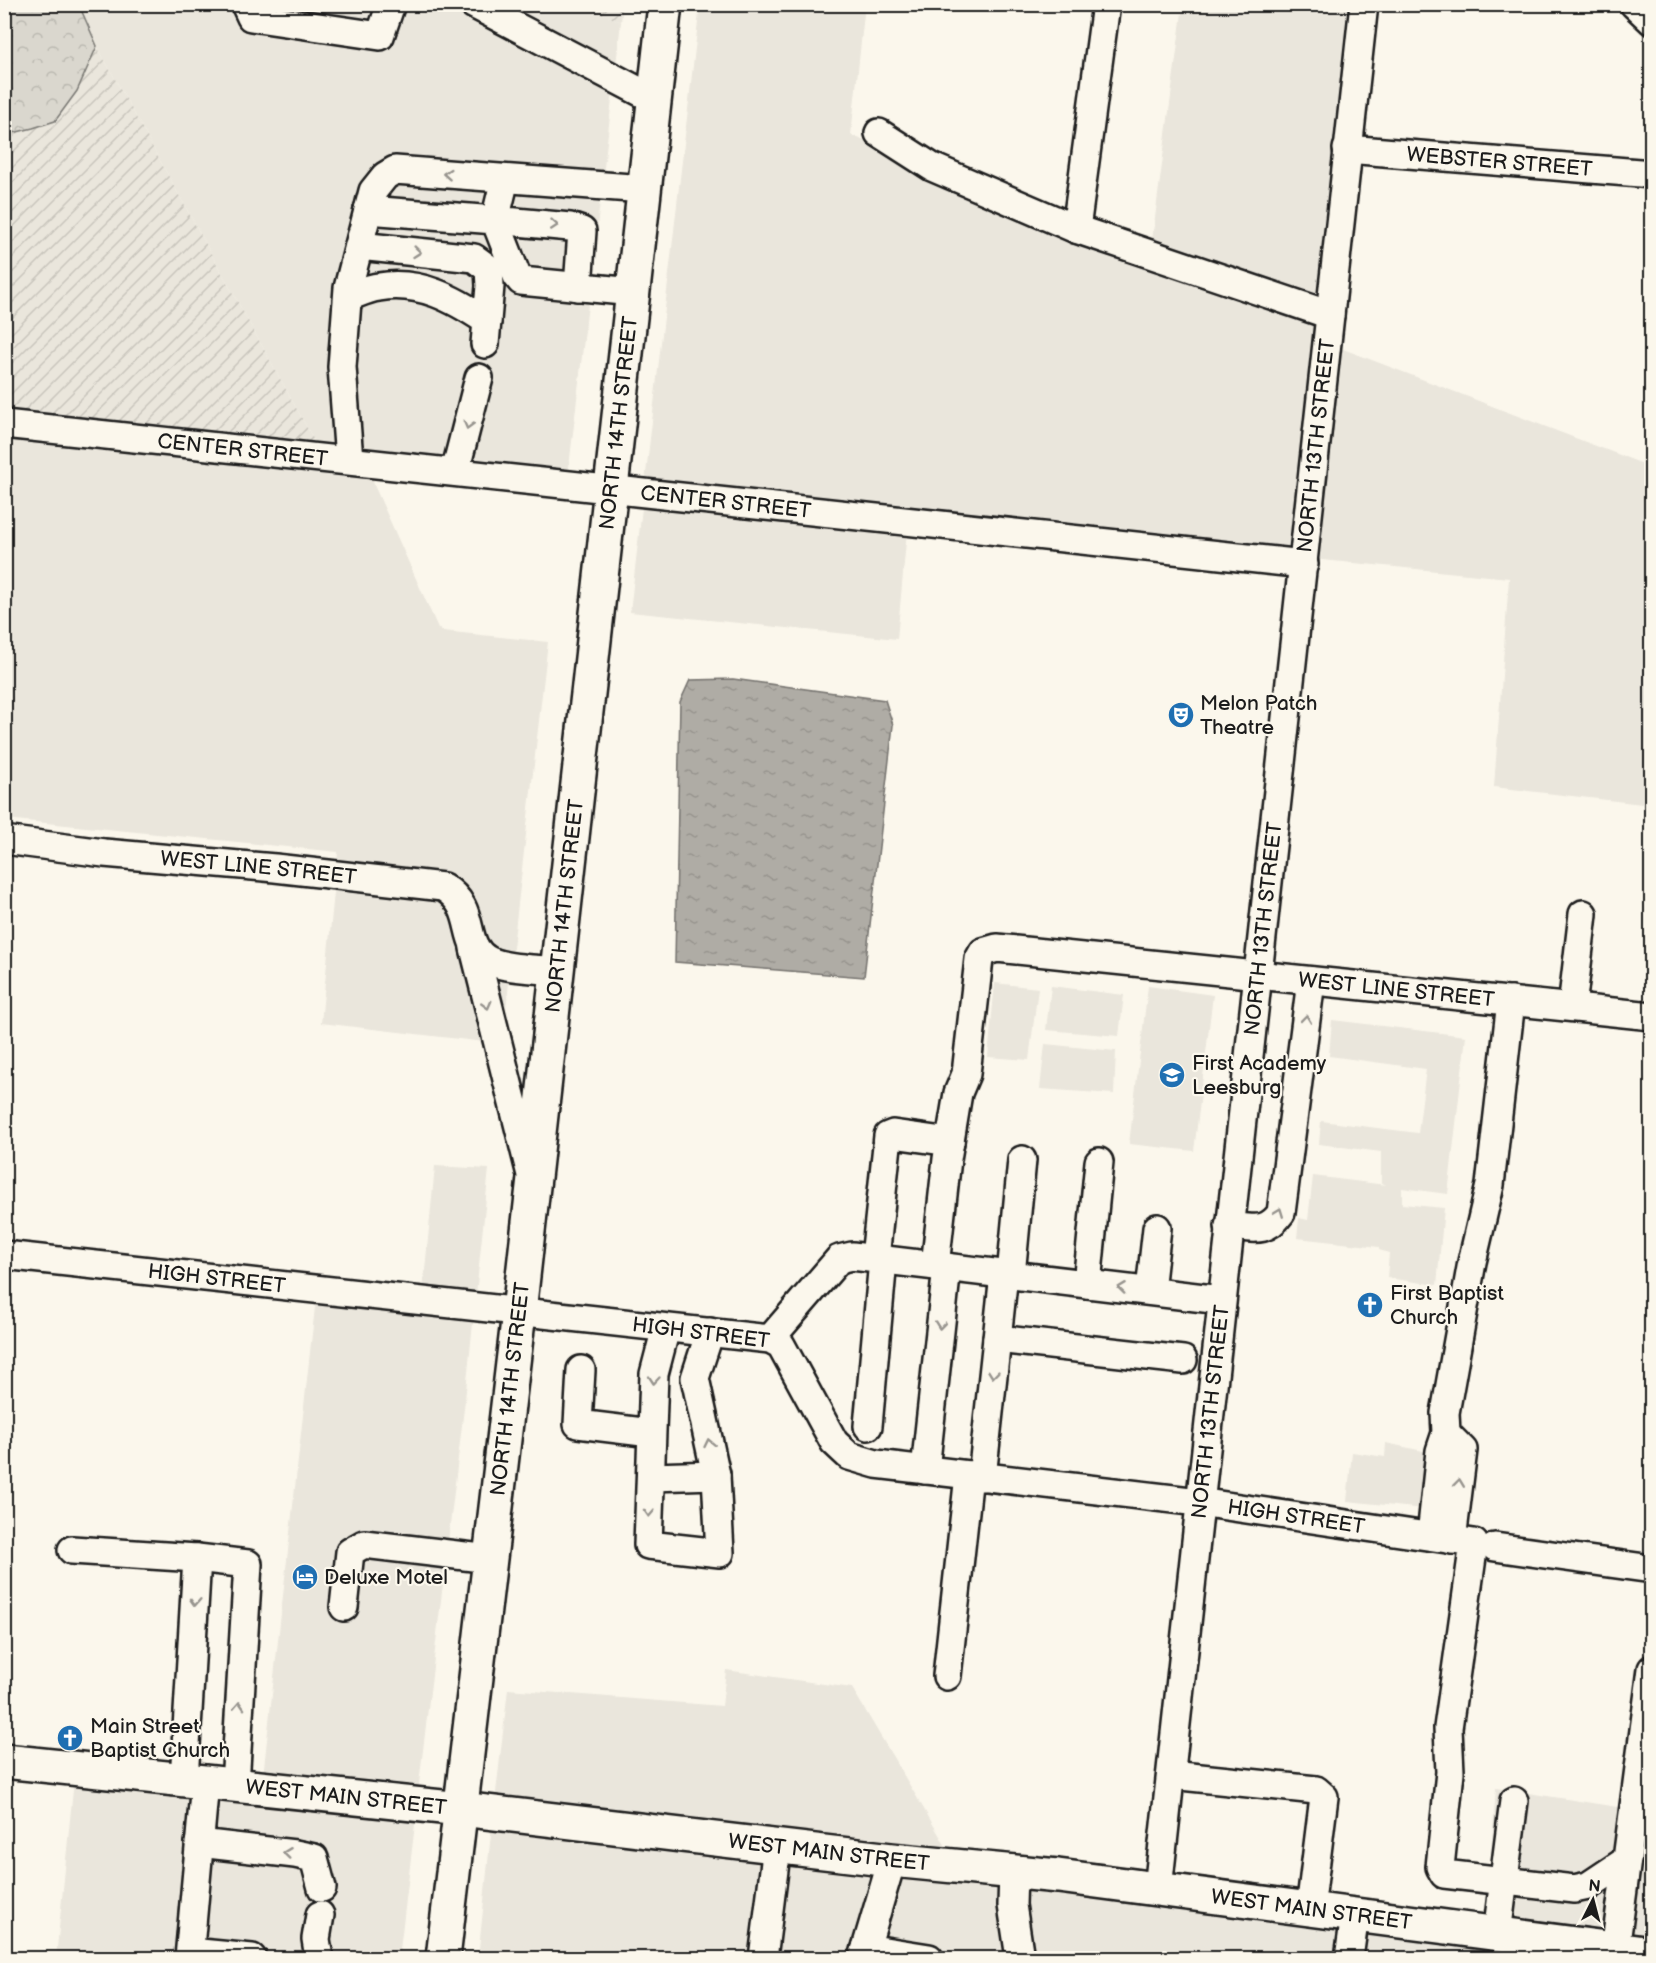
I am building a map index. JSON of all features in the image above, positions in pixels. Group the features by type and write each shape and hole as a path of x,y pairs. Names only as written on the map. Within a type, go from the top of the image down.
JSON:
{"main road":[{"name":"NORTH 14TH STREET","path":"443,1959 558,971 665,4"},
{"name":"WEST MAIN STREET","path":"4,1761 461,1809 1013,1872 1497,1934 1615,1954 1652,1954"}],"street":[{"path":"245,4 251,17 380,36 391,4"},
{"path":"473,4 654,99"},
{"path":"1076,229 1106,4"},
{"name":"NORTH 13TH STREET","path":"1158,1889 1364,4"},
{"path":"1634,4 1652,21"},
{"path":"879,133 932,167 1076,229 1330,315"},
{"name":"WEBSTER STREET","path":"1347,149 1652,174"},
{"path":"349,460 342,367 348,297 368,210 374,191 385,176 395,170 644,189"},
{"path":"505,178 495,220 521,281 633,292"},
{"path":"368,210 570,227 582,231 578,287"},
{"path":"348,297 377,287 422,288 459,302 486,332 490,286 489,269 474,258 359,246"},
{"path":"455,472 479,378"},
{"name":"CENTER STREET","path":"4,423 1304,564"},
{"name":"WEST LINE STREET","path":"4,840 104,853 275,868 443,887 454,893 465,909 483,989 533,1182"},
{"path":"1572,1007 1583,914"},
{"path":"474,948 489,961 558,971"},
{"name":"WEST LINE STREET","path":"950,1142 958,1093 966,1074 979,959 983,952 997,948 1652,1016"},
{"path":"1229,1226 1260,1228 1274,1224 1281,1213 1311,981"},
{"path":"1510,1001 1490,1185 1472,1262 1445,1413 1446,1433 1440,1451 1463,1541 1449,1718 1450,1772 1440,1867 1444,1874 1574,1889 1588,1886 1627,1860"},
{"path":"868,1426 888,1136 893,1134 950,1142 925,1470"},
{"path":"948,1676 1022,1160"},
{"path":"1087,1284 1099,1162"},
{"path":"1150,1291 1157,1228"},
{"name":"HIGH STREET","path":"4,1255 770,1339 781,1345 834,1442 849,1456 876,1464 1200,1502 1652,1569"},
{"path":"770,1339 839,1259 852,1256 1221,1300"},
{"path":"666,1328 654,1374 648,1545 720,1553 716,1475 695,1378 710,1332"},
{"path":"997,1339 1183,1360"},
{"path":"581,1371 578,1424 651,1433"},
{"path":"651,1477 716,1475"},
{"path":"344,1607 350,1552 364,1544 490,1558"},
{"path":"72,1551 197,1558 248,1564 208,1782 199,1843 189,1955 252,1959"},
{"path":"197,1558 208,1782"},
{"path":"1615,1954 1652,1669"},
{"path":"1170,1775 1316,1790 1324,1797 1310,1909"},
{"path":"1497,1934 1514,1801"},
{"path":"199,1843 315,1858 322,1888"},
{"path":"763,1959 777,1846"},
{"path":"892,1860 864,1953 929,1959"},
{"path":"1013,1872 1012,1905 1020,1959"},
{"path":"319,1959 316,1939 320,1915"},
{"path":"1349,1959 1354,1915"}],"shaded area":[{"path":"583,4 621,22 566,493 376,473 373,479 438,628 443,631 548,642 502,1044 321,1023 338,852 5,819 5,427 327,464 97,46 79,5"},
{"path":"583,5 623,5 621,22"},
{"path":"700,5 865,5 851,135 1149,263 1183,5 1366,5 1330,344 1651,467 1651,805 1494,787 1509,578 908,520 897,639 630,612"},
{"path":"97,46 327,464 5,427 4,135 55,121 77,91"},
{"path":"995,983 1038,988 1029,1060 988,1057"},
{"path":"1051,986 1124,995 1119,1036 1046,1030"},
{"path":"1148,986 1213,995 1194,1151 1129,1144"},
{"path":"1332,1020 1466,1036 1448,1194 1402,1188 1402,1204 1444,1208 1437,1285 1387,1278 1389,1253 1379,1250 1379,1247 1297,1238 1299,1218 1308,1220 1313,1176 1386,1185 1381,1183 1381,1152 1319,1144 1321,1121 1418,1133 1426,1069 1329,1056"},
{"path":"1045,1044 1116,1051 1114,1094 1040,1089"},
{"path":"435,1166 489,1169 465,1400 418,1792 263,1776 317,1289 422,1301"},
{"path":"1386,1443 1437,1454 1434,1510 1347,1501 1352,1452 1385,1457"},
{"path":"726,1670 852,1688 950,1853 495,1801 508,1689 722,1706"},
{"path":"1651,1745 1651,1942 1486,1920 1496,1788 1643,1811"},
{"path":"74,1780 416,1816 399,1958 56,1958"},
{"path":"492,1824 890,1871 1594,1958 478,1958"}],"green space":[{"path":"4,5 79,5 97,46 77,91 55,121 5,135"}],"water":[{"path":"733,679 885,700 893,725 864,977 675,962 680,702 690,680"}],"place":[{"name":"Melon Patch Theatre","path":"1181,715"},
{"name":"First Academy Leesburg","path":"1172,1075"},
{"name":"First Baptist Church","path":"1370,1305"},
{"name":"Deluxe Motel","path":"305,1577"},
{"name":"Main Street Baptist Church","path":"70,1738"}]}
